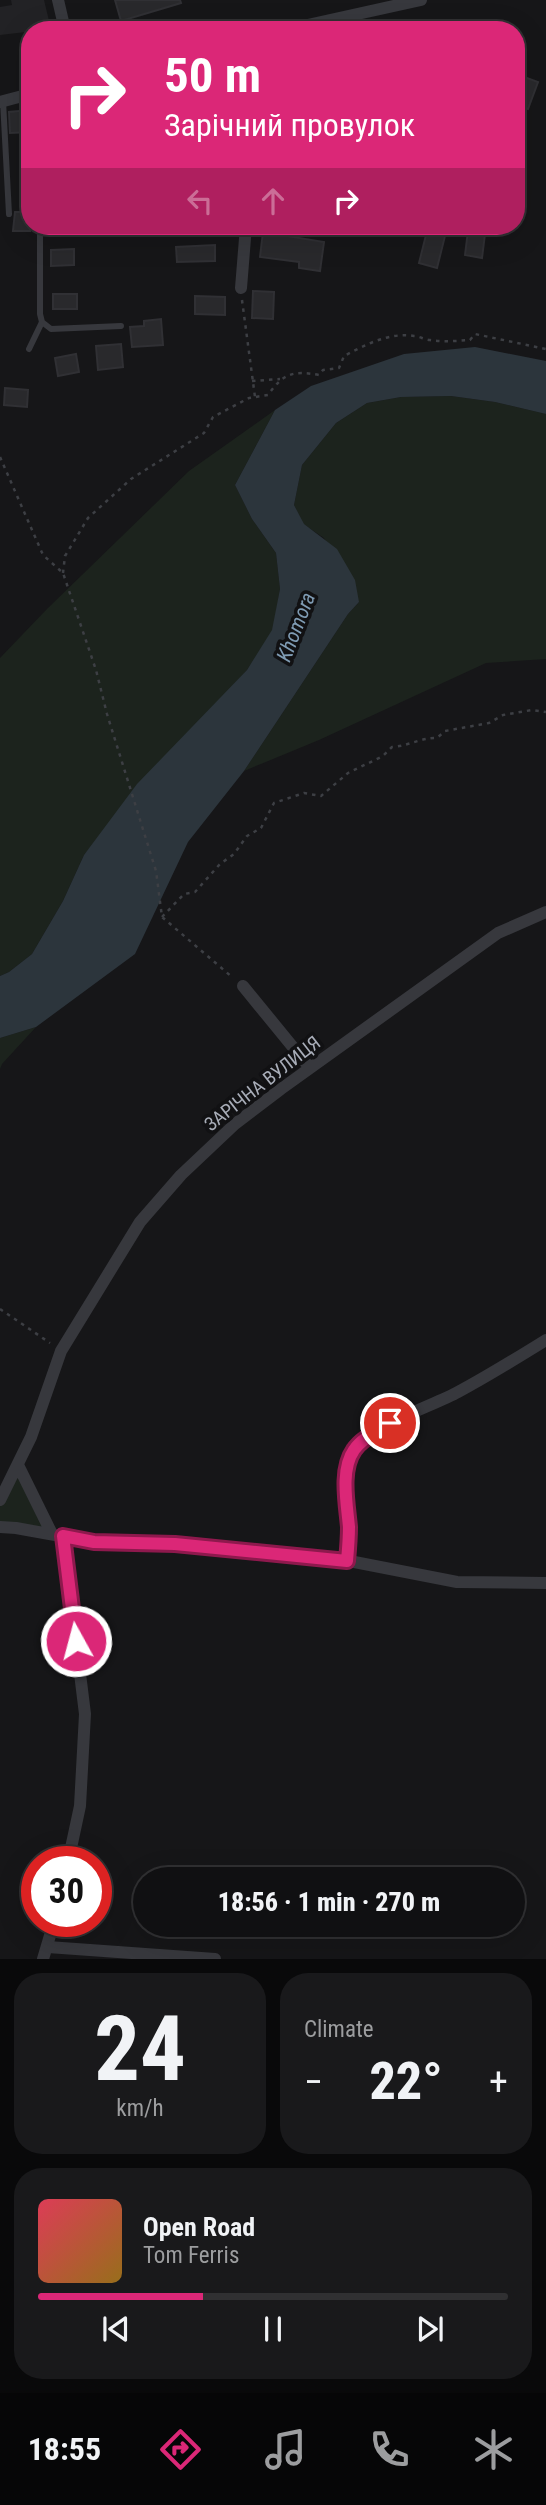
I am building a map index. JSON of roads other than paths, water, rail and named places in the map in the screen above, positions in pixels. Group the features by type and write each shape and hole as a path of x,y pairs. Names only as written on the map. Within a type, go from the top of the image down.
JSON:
{"street":[{"path":"58,0 63,21"},
{"path":"326,21 421,0"},
{"path":"1,102 21,96"},
{"path":"241,288 245,235"},
{"name":"ЗАРІЧНА ВУЛИЦЯ","path":"0,1500 31,1437 61,1351 140,1222 181,1175 235,1124 310,1068 498,933 546,912"},
{"path":"243,986 310,1068"},
{"path":"347,1561 349,1530 346,1493 348,1466 353,1450 390,1423 456,1393 546,1340"},
{"path":"18,1465 58,1535 86,1714 80,1806 71,1846"},
{"path":"0,1527 94,1542 175,1544 347,1561 457,1581 546,1583"},
{"path":"46,1953 215,1959"}],"lane":[{"path":"1,102 9,214"},
{"path":"40,235 42,322 51,329 121,326"},
{"path":"29,349 42,322"}],"water":[{"name":"Khomora","path":"475,347 546,361 546,414 495,402 451,396 401,397 367,403 336,423 302,465 294,505 304,524 337,549 355,580 359,602 348,614 244,771 188,842 135,954 36,1027 0,1038 0,976 32,954 63,901 84,855 137,784 247,670 272,630 280,589 276,553 252,519 235,485 275,410 311,386 404,354"}]}
